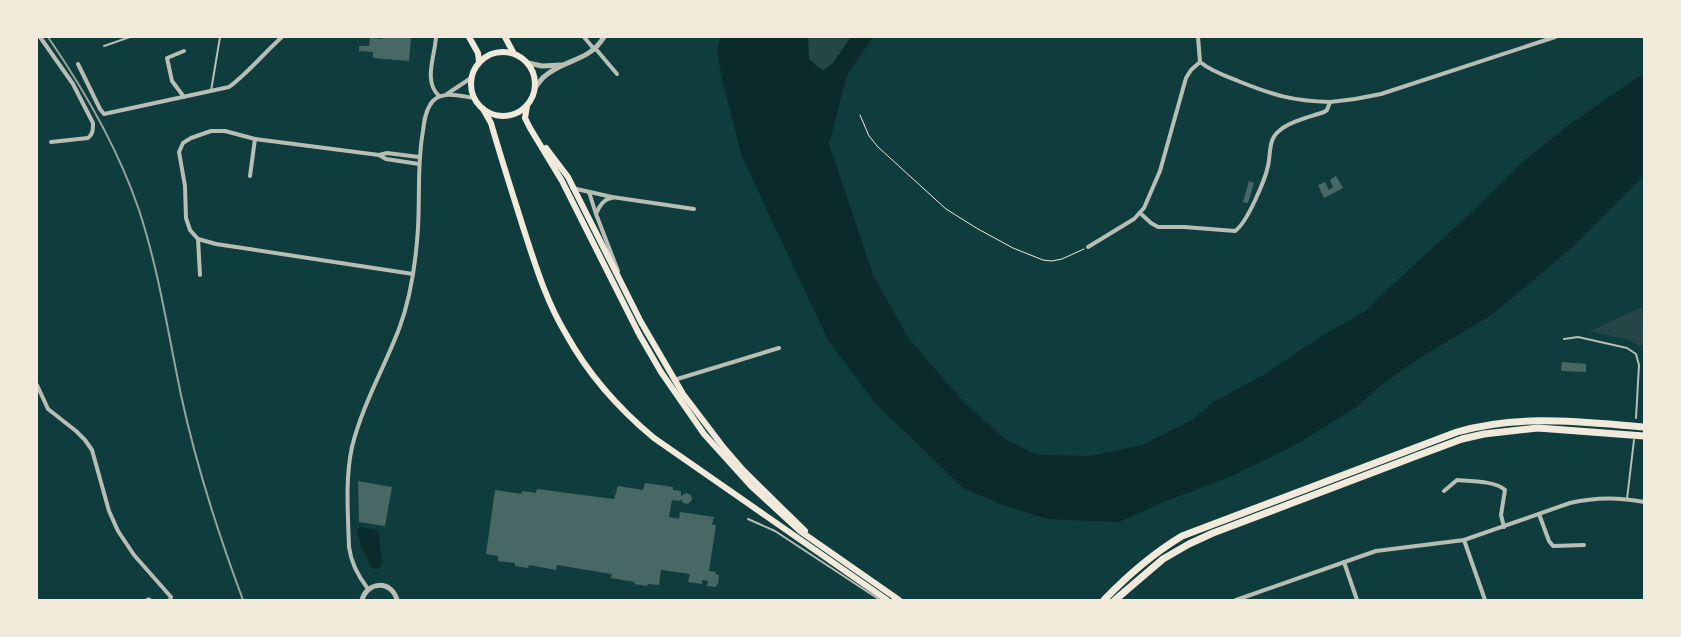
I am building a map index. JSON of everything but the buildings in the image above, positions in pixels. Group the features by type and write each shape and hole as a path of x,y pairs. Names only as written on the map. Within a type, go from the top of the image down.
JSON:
{"highway":[{"path":"1104,600 1149,560 1182,536 1457,432 1495,423 1538,420 1644,427"},
{"path":"1115,600 1163,558 1189,544 1220,530 1462,439 1507,430 1538,428 1644,436"}],"main road":[{"path":"468,37 478,53 479,62"},
{"path":"505,37 513,52"},
{"path":"483,109 493,114 505,116 517,113 526,106 532,98 535,88 534,75 528,63 513,52 500,51 489,55 479,62 474,69 471,88 474,98 483,109 491,123 537,270 550,302 565,333 590,371 635,422 654,438 887,600"},
{"path":"526,106 525,118 562,180 639,334 661,372 704,434 751,486 800,531 899,600"},
{"path":"534,135 554,157 568,177 572,188 631,302 683,394 724,448 743,470 786,510 819,545"}],"street":[{"path":"40,37 73,84 93,123 93,130 88,138 51,142"},
{"path":"78,64 100,109 104,114 229,87 234,84 282,37"},
{"path":"436,37 430,79 436,93 439,96"},
{"path":"584,37 617,74"},
{"path":"535,88 545,76 564,65 576,61 595,49 604,37"},
{"path":"1198,37 1200,62"},
{"path":"1200,62 1228,77 1277,96 1301,100 1330,102 1355,100 1381,94 1555,37"},
{"path":"184,51 167,58 172,81 184,97"},
{"path":"1088,247 1130,222 1147,204 1160,171 1186,78 1191,70 1200,62"},
{"path":"528,63 542,66 564,65"},
{"path":"368,589 356,572 349,547 349,488 351,454 361,418 399,328 413,274 418,228 418,164 425,114 430,103 439,96 446,94 472,78"},
{"path":"446,94 474,98"},
{"path":"1140,213 1158,227 1184,227 1235,231 1242,225 1258,193 1267,170 1271,144 1275,135 1285,127 1324,112 1327,110 1330,102"},
{"path":"413,274 216,244 198,239 190,230 186,218 185,186 179,152 180,147 191,138 211,131 225,131 256,139 379,155 387,153 419,157"},
{"path":"250,176 256,139"},
{"path":"379,155 386,159 418,164"},
{"path":"572,188 612,197 694,209"},
{"path":"589,192 596,214 631,302"},
{"path":"596,214 598,207 607,198 612,197"},
{"path":"198,239 200,275"},
{"path":"674,380 779,348"},
{"path":"37,386 48,409 76,431 92,450 109,512 118,531 134,555 166,590 171,597 170,600"},
{"path":"1444,491 1457,480 1477,481 1501,486 1505,490 1501,515 1504,526"},
{"path":"1236,600 1376,550 1464,540 1586,500 1610,498 1644,502"},
{"path":"1540,514 1549,541 1553,546 1584,545"},
{"path":"1464,540 1484,599 1478,600"},
{"path":"1344,562 1357,600"},
{"path":"362,600 368,589 377,585 387,587 393,591 397,600"}],"lane":[{"path":"104,46 130,37"},
{"path":"211,92 220,37"},
{"path":"1564,339 1578,337 1627,348 1636,354 1640,365 1636,418"},
{"path":"1628,499 1634,440"},
{"path":"748,519 775,531 880,600"}],"path":[{"path":"860,115 869,136 878,147 946,209 983,232 1013,248 1047,261 1062,259 1088,247"}],"shaded area":[{"path":"721,37 808,37 809,59 824,70 833,63 851,37 873,37 847,75 829,144 874,277 909,339 964,402 1006,440 1038,455 1090,456 1142,445 1192,420 1213,402 1263,375 1320,337 1365,311 1483,202 1520,164 1566,127 1644,73 1644,175 1569,250 1493,314 1418,359 1381,385 1358,406 1297,444 1234,475 1161,503 1119,522 1047,519 1000,504 963,488 875,403 828,340 742,157 722,80 717,48"},
{"path":"808,37 851,37 833,63 824,70 809,59"},
{"path":"1642,307 1644,344 1639,346 1629,340 1590,331"},
{"path":"360,527 376,530 380,533 379,542 383,563 378,569 372,568 361,546 357,530"}],"railway":[{"path":"48,37 100,120 131,187 139,210 158,279 187,421 216,524 243,600"}]}
